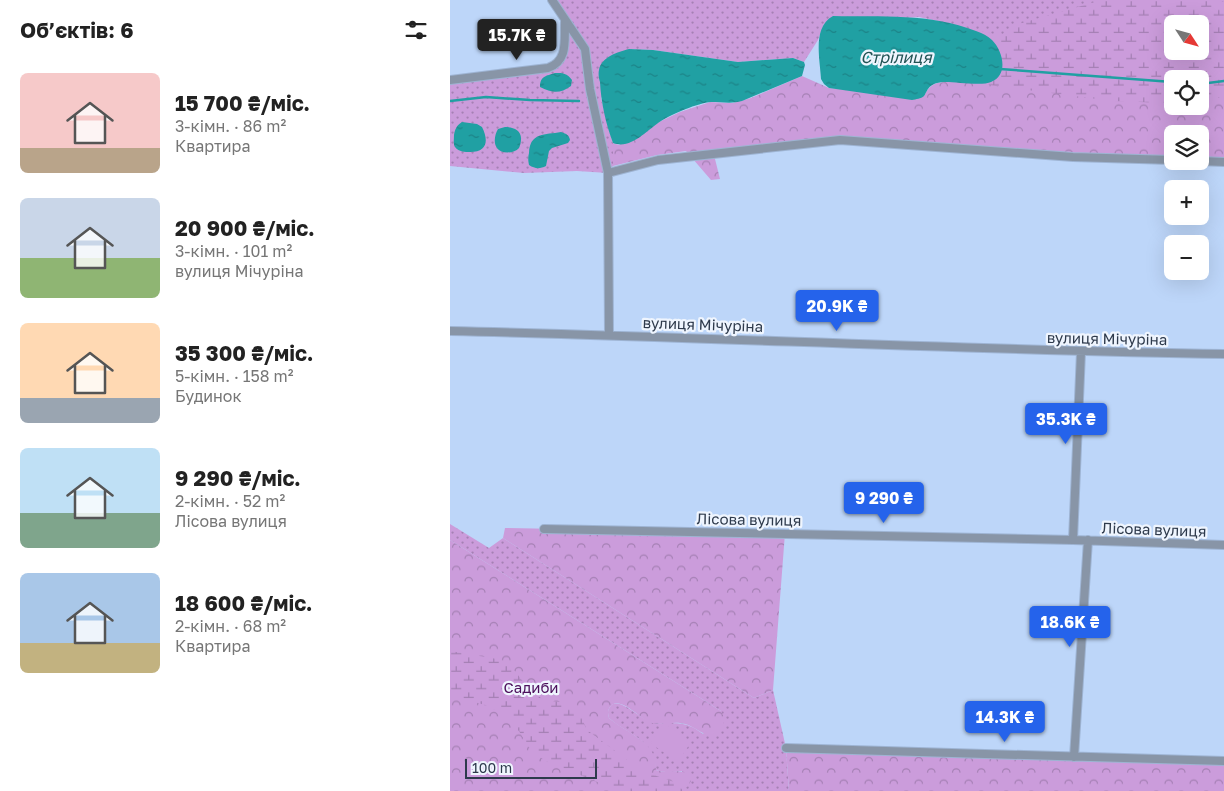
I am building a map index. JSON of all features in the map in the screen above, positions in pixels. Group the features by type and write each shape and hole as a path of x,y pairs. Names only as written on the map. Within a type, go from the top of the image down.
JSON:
{"street":[{"path":"552,0 585,49 590,89 608,173 610,335"},
{"path":"450,80 555,66 560,62 563,55 565,21"},
{"path":"608,173 658,160 840,140 1073,157 1164,160"},
{"path":"1209,161 1224,162"},
{"name":"вулиця Мічуріна","path":"450,332 610,335 1082,352 1224,354"},
{"path":"1074,540 1082,352"},
{"name":"Лісова вулиця","path":"544,529 1088,540 1224,545"},
{"path":"1074,757 1088,540"},
{"path":"786,748 1224,761"}],"green space":[{"path":"552,0 1224,0 1224,54 1209,35 1209,15 1164,15 1164,24 998,47 951,24 919,17 824,24 818,40 804,62 793,58 738,62 653,50 629,49 601,98 613,143 613,166 608,173 577,171 524,173 450,166 450,80 548,68 560,62 565,21"},
{"path":"1102,0 1214,0 1224,2 1224,97 1209,99 1209,70 1164,70 1164,103 1113,101 972,83 951,24 998,35 1003,34 1012,26"},
{"path":"1164,26 1164,60 1209,60 1209,52 1224,54 1224,163 1209,162 1209,125 1164,125 1164,160 840,137 713,151 720,179 711,180 686,151 657,155 613,166 613,143 619,145 680,112 710,102 733,103 751,98 802,76 829,88 924,96 932,85"},
{"path":"450,524 489,548 503,538 754,698 773,690 786,748 789,791 681,791 682,771 666,772 656,770 654,760 645,744 609,718 609,708 614,704 619,704 649,721 682,724 694,728 703,734 721,711 450,540"},
{"path":"505,528 785,533 773,690 754,698 503,538"},
{"name":"Садиби","path":"450,540 721,711 724,717 724,724 716,733 711,735 686,724 657,724 649,722 618,703 608,710 609,718 640,739 650,749 655,758 656,770 686,773 691,781 688,786 681,791 450,791"},
{"path":"450,651 497,659 508,665 536,695 546,700 573,706 579,711 587,730 642,771 677,783 683,791 619,791 548,762 535,754 512,722 501,713 485,705 450,695"},
{"path":"664,723 691,742 678,762 650,743"},
{"path":"786,748 1224,761 1224,791 789,791"}],"water":[{"name":"Стрілиця","path":"833,16 905,17 959,25 987,36 992,40 999,50 1002,69 997,79 991,82 982,84 938,83 930,87 923,97 912,100 829,88 821,79 819,44 822,28 826,21"},
{"path":"629,49 653,50 738,62 793,58 804,62 805,65 802,76 742,101 731,103 711,102 685,109 661,121 638,138 626,144 620,144 613,143 608,128 599,72 600,65 606,58"},
{"path":"555,73 567,75 572,80 571,86 556,92 540,87 542,79"},
{"path":"462,122 477,124 482,127 486,141 483,148 476,152 464,152 455,147 455,131"},
{"path":"505,127 514,128 520,134 520,146 517,150 501,151 496,146 495,138 497,131"},
{"path":"561,132 567,135 570,140 568,143 552,148 549,151 546,166 538,168 529,165 528,157 532,141 544,134"}],"waterway":[{"path":"1000,69 1164,81"},
{"path":"1209,83 1224,81"},
{"path":"450,101 486,97 579,101"}]}
